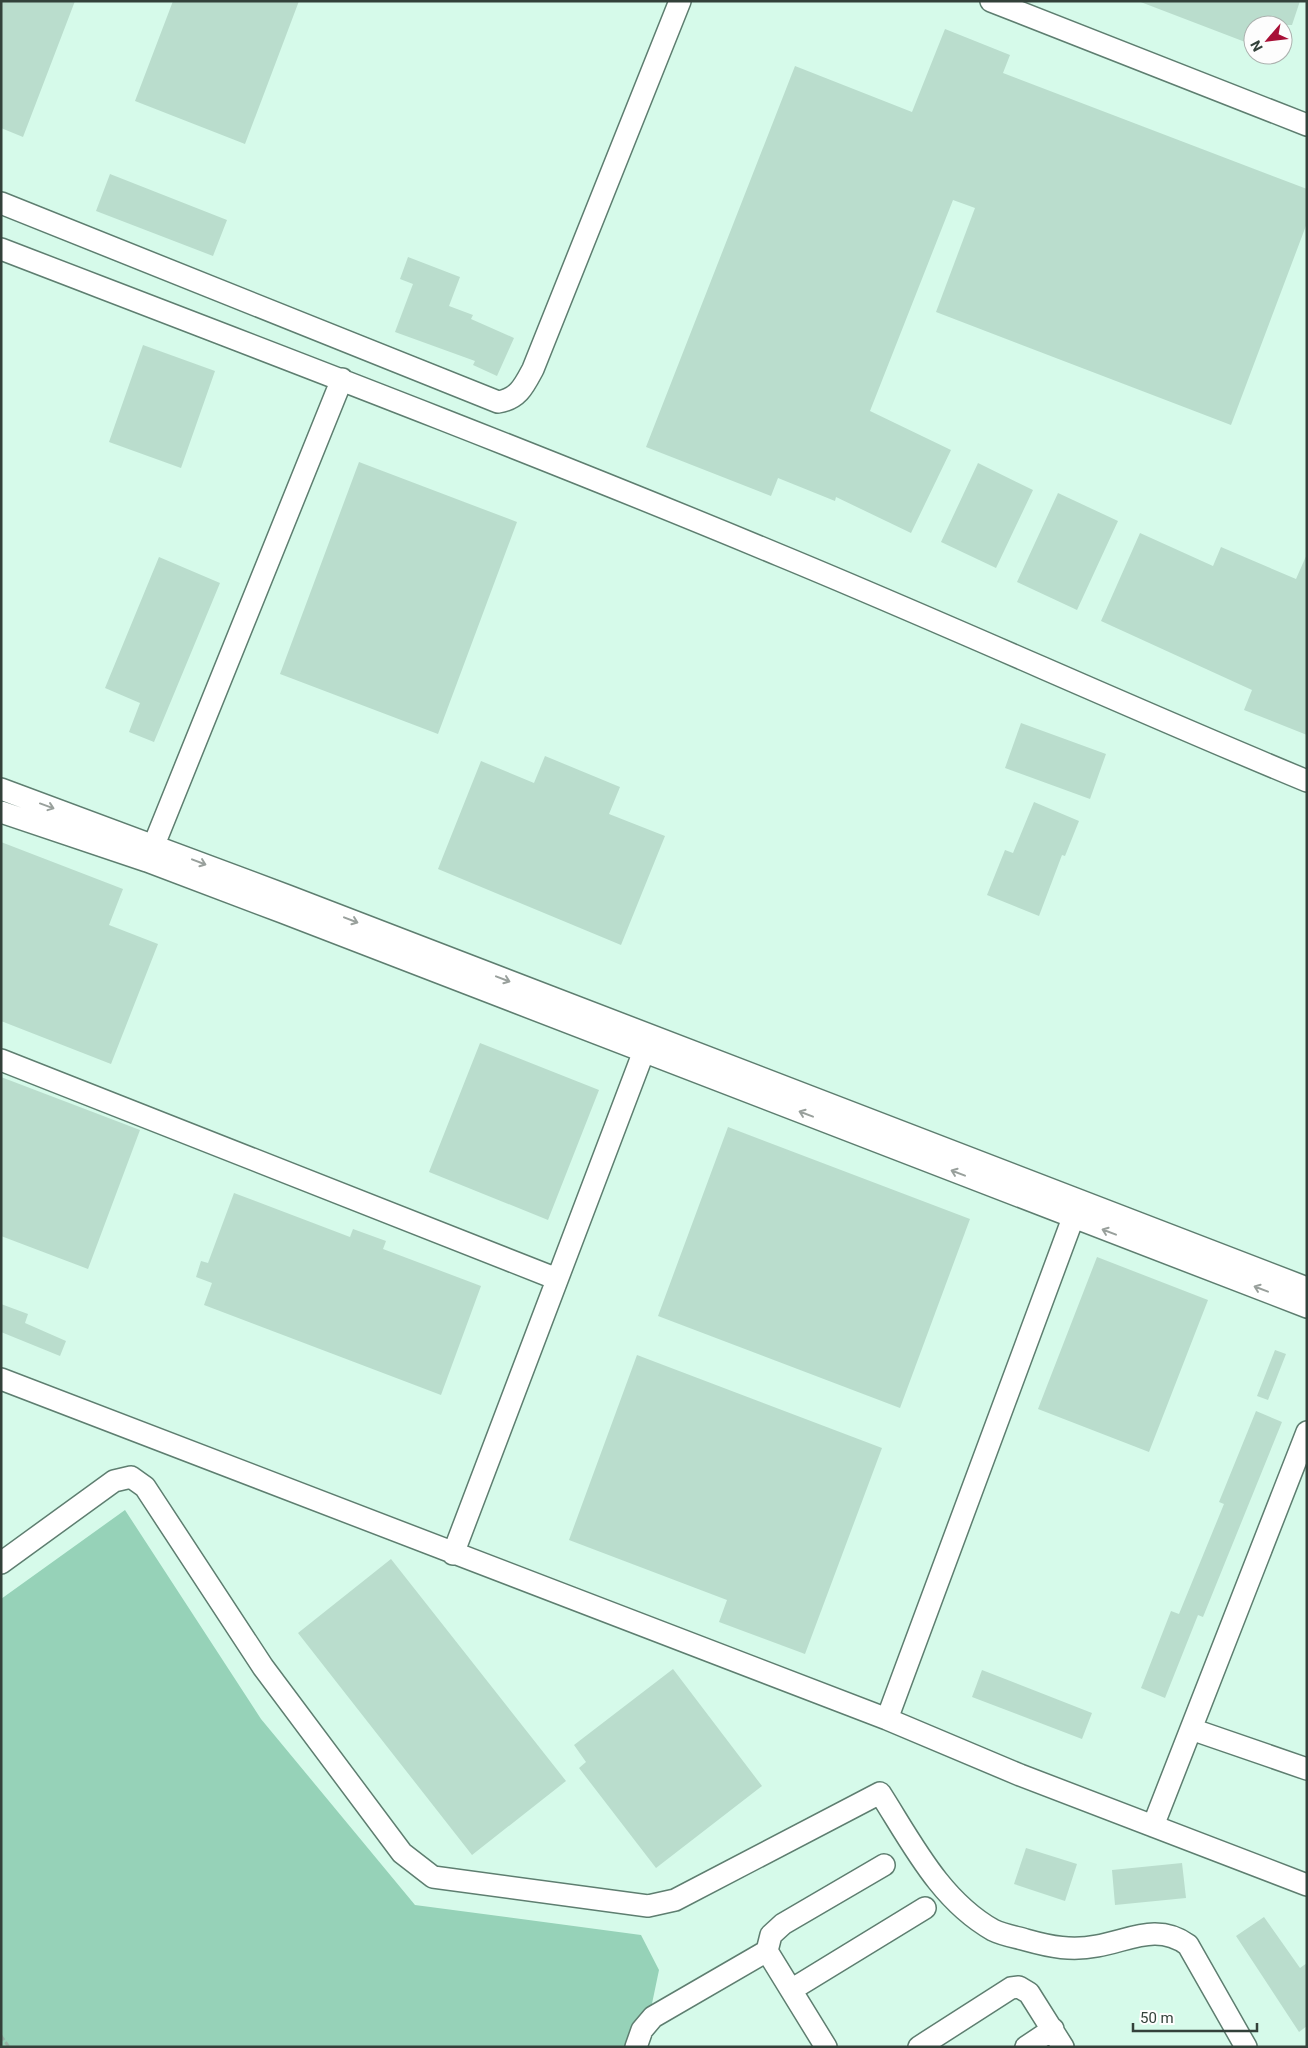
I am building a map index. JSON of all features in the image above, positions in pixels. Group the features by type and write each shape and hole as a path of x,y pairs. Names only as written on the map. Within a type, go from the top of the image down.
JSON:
{"street":[{"path":"1,203 498,402 510,400 522,390 533,369 680,1"},
{"path":"991,1 1307,125"},
{"path":"1,249 342,380 778,554 999,647 1172,726 1307,781"},
{"path":"150,853 342,380"},
{"path":"1,789 150,853 644,1051 1072,1218 1307,1306"},
{"path":"1,812 150,853 1307,1288"},
{"path":"453,1554 644,1051"},
{"path":"1,1060 558,1279"},
{"path":"887,1719 1072,1218"},
{"path":"1,1379 887,1719 1020,1775 1307,1885"},
{"path":"1153,1826 1307,1432"},
{"path":"1,1562 114,1481 131,1477 145,1487 263,1667 402,1853 433,1877 648,1906 675,1900 880,1793 931,1874 952,1898 994,1930 1055,1948 1095,1947 1152,1934 1166,1934 1177,1937 1188,1946 1246,2047"},
{"path":"1191,1729 1307,1769"},
{"path":"825,2047 767,1952 771,1935 783,1924 884,1865"},
{"path":"791,1990 925,1908"},
{"path":"636,2047 642,2030 652,2017 767,1952"},
{"path":"918,2047 1011,1988 1019,1987 1029,1993 1058,2038 1026,2047"}],"path":[{"path":"1,2036 10,2047"}],"green space":[{"path":"125,1510 261,1719 415,1905 641,1935 659,1970 643,2047 1,2047 1,1599"}],"building":[{"path":"1,1 75,1 23,137 1,128"},
{"path":"173,1 299,1 245,144 135,101"},
{"path":"1138,1 1300,1 1293,22 1293,15 1243,15 1243,41"},
{"path":"945,29 1010,55 1003,73 1307,189 1307,223 1231,425 936,312 975,208 953,200 870,411 951,450 911,533 836,497 835,501 778,478 771,496 646,447 795,66 912,112"},
{"path":"110,174 227,220 213,256 96,211"},
{"path":"408,257 460,277 449,306 473,315 471,319 514,338 497,376 473,365 475,361 395,332 413,284 400,279"},
{"path":"143,345 215,371 181,468 109,442"},
{"path":"359,462 517,522 438,734 280,674"},
{"path":"978,463 1033,490 996,568 941,542"},
{"path":"1058,493 1118,521 1077,610 1017,582"},
{"path":"1140,533 1213,566 1221,547 1296,579 1307,554 1307,735 1244,710 1252,690 1101,621"},
{"path":"159,557 220,583 154,742 129,732 140,703 105,688"},
{"path":"1021,723 1106,754 1090,799 1005,768"},
{"path":"545,756 620,787 609,814 665,836 621,945 438,869 481,761 534,783"},
{"path":"1034,802 1079,821 1065,856 1062,855 1039,916 987,895 1005,850 1013,853"},
{"path":"1,842 123,889 109,925 158,944 111,1064 1,1021"},
{"path":"480,1043 599,1090 548,1220 429,1172"},
{"path":"1,1077 140,1130 88,1269 1,1236"},
{"path":"728,1127 970,1219 900,1408 658,1316"},
{"path":"234,1193 350,1237 353,1229 386,1241 383,1249 481,1286 441,1395 204,1305 212,1283 196,1277 201,1261 208,1263"},
{"path":"1097,1257 1208,1300 1149,1452 1038,1409"},
{"path":"1,1304 28,1314 25,1323 66,1341 60,1356 1,1332"},
{"path":"1275,1350 1286,1354 1268,1400 1257,1396"},
{"path":"637,1355 882,1448 805,1654 719,1622 727,1600 569,1540"},
{"path":"1256,1411 1282,1422 1203,1617 1198,1615 1165,1698 1141,1688 1171,1611 1179,1614 1224,1504 1219,1502"},
{"path":"391,1559 566,1781 472,1855 298,1633"},
{"path":"673,1669 762,1786 656,1868 579,1768 586,1762 574,1745"},
{"path":"982,1670 1092,1713 1082,1739 972,1697"},
{"path":"1026,1848 1077,1864 1065,1901 1014,1884"},
{"path":"1182,1863 1186,1898 1115,1905 1112,1870"},
{"path":"1264,1917 1300,1968 1307,1963 1307,2026 1299,2032 1236,1936"}]}
